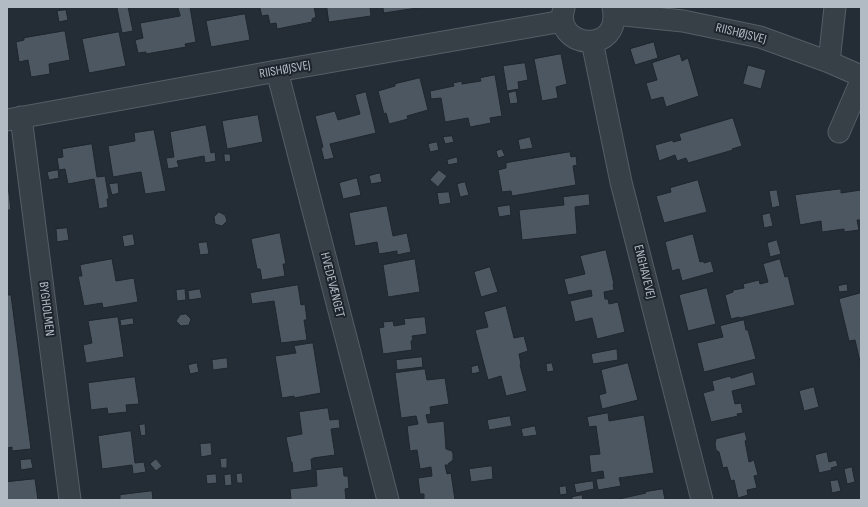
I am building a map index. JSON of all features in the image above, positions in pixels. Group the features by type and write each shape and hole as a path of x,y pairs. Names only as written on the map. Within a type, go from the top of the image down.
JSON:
{"street":[{"path":"829,62 835,7"},
{"path":"564,14 566,28 571,35 578,40 593,42 602,38 612,27 614,11"},
{"name":"RIISHØJSVEJ","path":"614,11 624,15 683,21 760,37 829,62 861,76"},
{"name":"RIISHØJSVEJ","path":"14,119 277,71 564,14"},
{"name":"ENGHAVEVEJ","path":"593,42 621,182 702,500"},
{"name":"HVEDEVÆNGET","path":"277,71 388,500"},
{"path":"838,132 861,81"},
{"name":"BYGHOLMEN","path":"14,119 70,500"}],"building":[{"path":"128,7 133,31 122,33 117,8"},
{"path":"178,7 190,7 196,42 185,44 186,47 146,54 146,52 138,53 135,40 143,38 140,23 180,16"},
{"path":"260,7 314,7 316,17 312,19 312,22 277,29 276,23 270,24 268,15 262,16"},
{"path":"327,7 370,7 371,16 329,22"},
{"path":"383,7 424,7 384,13"},
{"path":"66,10 68,20 59,22 57,11"},
{"path":"245,14 250,40 211,47 206,21"},
{"path":"65,31 70,60 49,64 50,74 31,77 28,60 19,62 16,42 24,40 24,38"},
{"path":"119,32 126,66 89,73 82,39"},
{"path":"654,42 658,58 635,65 630,49"},
{"path":"561,54 567,84 556,87 558,98 542,101 534,59"},
{"path":"680,54 682,61 688,58 699,96 666,107 663,97 651,100 646,83 657,80 652,63"},
{"path":"525,63 528,80 518,82 519,89 507,91 503,66"},
{"path":"748,65 766,70 761,89 743,84"},
{"path":"495,75 502,116 490,118 491,123 470,127 468,118 445,122 441,98 431,99 430,91 454,86 453,83 462,81 462,84 481,81 480,78"},
{"path":"420,78 428,110 407,116 408,119 389,124 386,113 384,114 378,91 395,86 395,84"},
{"path":"516,91 518,103 510,104 508,93"},
{"path":"366,92 376,133 330,144 334,158 324,160 321,148 323,147 315,116 335,111 338,120 360,114 355,95"},
{"path":"258,115 263,142 227,149 222,121"},
{"path":"733,118 742,146 688,163 686,158 677,161 675,155 659,161 655,145 673,140 673,142 681,140 679,134"},
{"path":"206,125 211,153 215,152 216,161 205,163 204,156 177,161 179,167 168,169 166,158 174,157 170,132"},
{"path":"154,130 166,191 145,194 141,172 113,177 108,146 135,141 134,133"},
{"path":"452,136 454,142 445,144 443,137"},
{"path":"530,137 533,148 520,150 518,140"},
{"path":"437,142 439,150 430,152 428,144"},
{"path":"92,144 97,177 105,176 109,199 107,199 108,207 99,209 94,179 68,184 65,169 59,170 57,158 63,157 62,149"},
{"path":"502,149 505,156 498,158 496,151"},
{"path":"570,152 571,157 576,156 577,165 573,166 576,185 512,196 511,191 502,192 498,170 506,168 506,163"},
{"path":"224,154 230,154 231,161 225,162"},
{"path":"457,157 458,163 448,165 447,160"},
{"path":"58,170 59,178 49,180 47,172"},
{"path":"439,170 447,176 438,187 430,180"},
{"path":"380,173 382,182 371,184 369,176"},
{"path":"7,177 11,210 7,210"},
{"path":"357,178 361,195 343,199 339,183"},
{"path":"698,180 707,212 664,223 656,196 671,192 670,188"},
{"path":"465,182 469,195 460,197 457,184"},
{"path":"118,183 119,193 112,195 109,184"},
{"path":"841,189 841,193 861,190 861,220 857,220 859,230 844,232 844,229 822,232 821,221 800,225 795,195"},
{"path":"777,190 780,206 772,208 769,191"},
{"path":"449,192 451,203 439,205 437,193"},
{"path":"589,194 590,205 575,207 577,234 522,240 519,210 564,205 563,197"},
{"path":"510,205 511,215 499,217 497,207"},
{"path":"387,206 393,236 407,233 411,252 397,255 397,251 379,254 377,242 355,246 349,213"},
{"path":"219,212 225,215 227,221 222,226 215,224 214,217"},
{"path":"770,213 773,226 764,228 762,215"},
{"path":"67,228 69,240 57,242 56,229"},
{"path":"280,233 286,264 283,264 285,276 262,280 260,269 257,269 251,239"},
{"path":"133,234 135,245 124,247 122,236"},
{"path":"693,234 700,262 703,261 704,263 711,261 714,272 682,281 679,269 672,271 665,242"},
{"path":"777,240 781,254 770,257 767,243"},
{"path":"207,242 209,254 200,255 198,243"},
{"path":"606,250 614,290 604,292 605,299 608,299 609,304 618,302 625,332 597,339 592,318 575,322 570,301 592,296 591,290 568,295 564,279 585,274 580,256"},
{"path":"112,259 116,281 134,278 138,302 103,308 102,303 84,306 78,276 82,276 80,265"},
{"path":"415,259 420,292 388,297 383,265"},
{"path":"780,259 785,277 788,276 795,305 731,319 725,295 733,292 733,290 744,288 743,284 759,280 760,284 768,282 763,264"},
{"path":"490,267 498,292 481,297 474,272"},
{"path":"847,284 848,291 839,292 838,286"},
{"path":"7,285 8,295 11,295 31,449 12,451 12,447 7,448"},
{"path":"298,285 301,305 305,304 307,320 304,320 307,340 281,343 274,301 252,304 250,293"},
{"path":"707,288 716,324 688,331 679,295"},
{"path":"185,289 186,300 177,301 176,290"},
{"path":"200,289 202,298 189,300 188,291"},
{"path":"861,293 861,366 855,340 849,341 839,299"},
{"path":"506,306 514,338 524,336 528,351 519,354 520,365 527,391 506,396 501,376 488,380 475,330 488,327 484,312"},
{"path":"186,314 191,319 189,325 181,326 176,321 180,315"},
{"path":"118,317 124,357 86,363 83,345 92,343 88,321"},
{"path":"425,317 427,334 412,336 412,350 383,354 379,328 384,327 383,322 393,321 394,326 405,324 404,319"},
{"path":"133,318 134,324 121,326 120,320"},
{"path":"744,320 756,359 704,372 697,343 723,337 720,326"},
{"path":"313,343 321,393 294,398 294,396 282,398 275,356 296,353 294,346"},
{"path":"617,349 618,360 593,364 591,354"},
{"path":"422,357 423,367 397,370 396,360"},
{"path":"227,358 228,368 213,370 212,360"},
{"path":"197,363 199,372 190,374 188,365"},
{"path":"552,363 554,371 547,372 546,364"},
{"path":"628,363 638,400 602,409 599,395 606,393 601,370"},
{"path":"478,365 480,372 472,374 471,367"},
{"path":"425,369 427,380 445,378 449,404 430,407 431,414 426,415 428,423 444,421 446,449 452,451 453,454 453,460 448,464 449,465 445,465 447,474 451,473 455,500 424,500 424,494 420,494 418,478 432,476 431,467 420,469 417,450 410,451 407,426 418,424 416,416 401,418 395,373"},
{"path":"753,372 756,385 732,391 735,404 741,403 743,413 737,414 738,416 711,422 703,393 714,390 712,381"},
{"path":"135,377 139,404 126,405 127,412 108,414 107,408 91,410 88,383"},
{"path":"814,387 819,407 804,411 799,391"},
{"path":"328,408 330,420 339,419 340,428 331,429 335,455 313,458 311,459 312,470 293,473 286,437 302,434 299,412"},
{"path":"608,413 609,421 644,415 654,473 619,478 621,486 598,490 596,479 604,478 603,471 591,473 589,455 600,454 596,426 589,427 587,417"},
{"path":"510,416 512,426 489,430 487,420"},
{"path":"145,424 146,435 141,436 139,425"},
{"path":"535,426 537,435 523,437 521,429"},
{"path":"131,431 135,463 144,462 146,472 133,474 132,465 102,469 98,436"},
{"path":"745,432 749,462 754,460 758,475 754,476 757,488 747,490 748,495 738,498 734,480 731,481 727,467 723,468 719,452 716,450 715,444 716,439"},
{"path":"211,443 212,455 201,457 200,444"},
{"path":"827,452 829,462 836,460 838,466 831,468 832,470 819,473 815,455"},
{"path":"227,458 227,468 221,468 220,459"},
{"path":"31,459 33,468 21,470 20,460"},
{"path":"156,459 162,466 156,471 150,464"},
{"path":"492,466 493,479 471,482 469,469"},
{"path":"343,467 344,476 348,476 349,488 345,489 346,500 291,500 290,489 317,486 316,470"},
{"path":"852,467 855,482 847,484 844,469"},
{"path":"242,473 243,483 237,483 236,474"},
{"path":"216,474 217,483 207,484 206,475"},
{"path":"231,474 232,485 225,486 224,475"},
{"path":"35,479 38,500 7,500 7,482"},
{"path":"838,480 841,491 832,493 830,481"},
{"path":"593,481 594,489 576,493 574,484"},
{"path":"566,486 567,494 560,495 559,487"},
{"path":"663,489 665,500 619,499 646,493 645,492"},
{"path":"152,491 153,500 120,500 120,495"},
{"path":"582,495 583,500 572,500 572,497"}]}
